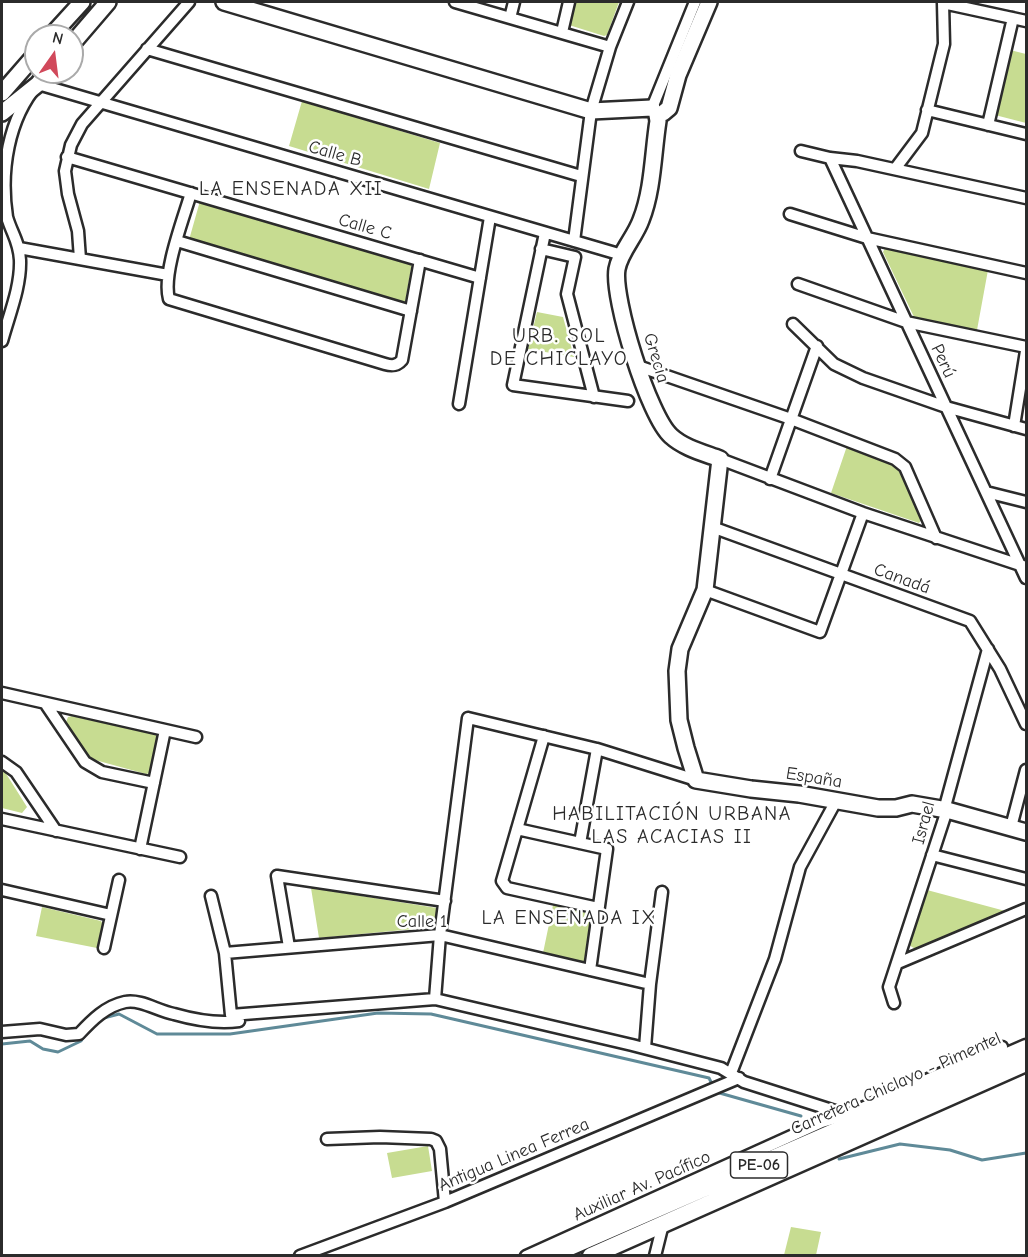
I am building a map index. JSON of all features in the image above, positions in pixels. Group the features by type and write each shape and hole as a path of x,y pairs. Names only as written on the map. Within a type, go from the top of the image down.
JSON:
{"main road":[{"path":"1002,1047 1026,1039"},
{"name":"Carretera Chiclayo - Pimentel","path":"591,1256 659,1216 863,1120 1026,1048"},
{"name":"Carretera Chiclayo - Pimentel","path":"549,1256 659,1216 1026,1063"}],"street":[{"path":"62,24 82,2"},
{"path":"84,30 108,2"},
{"path":"80,259 78,231 68,194 65,171 76,133 189,2"},
{"path":"224,2 591,111 663,113 669,108 678,75 710,2"},
{"path":"455,2 610,47"},
{"path":"510,18 514,2"},
{"path":"562,32 569,2"},
{"path":"573,241 591,111 610,47 628,2"},
{"path":"654,111 694,2"},
{"path":"895,169 922,133 944,44 944,3 1026,21"},
{"path":"988,125 1013,18"},
{"path":"147,49 581,176"},
{"path":"2,93 24,68"},
{"path":"2,113 36,84"},
{"path":"2,341 20,277 19,248 5,208 3,161 11,125 16,114 38,84"},
{"name":"Calle B","path":"58,84 101,102 622,255"},
{"path":"927,110 1026,134"},
{"name":"Grecia","path":"654,111 658,121 647,198 641,220 617,267 616,282 619,301 648,399 663,428 672,438 720,459"},
{"path":"801,151 830,159 857,161 1026,198"},
{"name":"Calle C","path":"68,157 480,278"},
{"name":"Perú","path":"830,159 1023,566 1026,578"},
{"path":"191,193 168,275 166,290 168,299 392,366 399,364 402,360 420,260"},
{"path":"790,213 867,238 1026,273"},
{"path":"459,404 490,217"},
{"path":"545,232 513,385 628,402"},
{"path":"177,241 411,310"},
{"path":"19,248 168,275"},
{"path":"541,249 575,257 567,294 594,397"},
{"path":"798,284 906,322 1026,349 1014,426"},
{"path":"793,324 834,364 863,378 946,407 1026,429"},
{"path":"770,479 817,346"},
{"path":"638,366 791,419 895,459 905,466 936,538"},
{"path":"696,780 679,720 677,671 680,649 705,590 720,459 862,513 1023,566"},
{"path":"986,492 1026,502"},
{"path":"705,590 820,632 862,513"},
{"name":"Canadá","path":"712,528 970,621 988,649 1026,724"},
{"name":"Israel","path":"894,1002 889,987 947,810 946,803 988,649"},
{"path":"2,693 196,737"},
{"path":"45,703 85,762 102,772 154,783"},
{"name":"España","path":"445,901 468,718 597,749 696,780 799,794 878,808 896,808 912,804 947,810 1019,830"},
{"path":"140,849 165,730"},
{"path":"544,736 502,881 504,886 598,908"},
{"path":"580,843 597,749"},
{"path":"2,762 16,772 56,831"},
{"path":"1019,830 1026,770"},
{"path":"735,1076 775,959 800,867 836,801"},
{"path":"2,819 180,857"},
{"path":"517,830 607,849 590,970"},
{"path":"932,855 1026,879"},
{"path":"289,947 277,876 445,901 435,999"},
{"path":"104,948 119,880"},
{"path":"2,890 111,915"},
{"path":"645,1048 650,984 662,892"},
{"path":"211,896 225,953 231,1014 435,999 721,1068 744,1082 863,1120"},
{"path":"898,963 1026,909"},
{"name":"Calle 1","path":"225,953 440,935 650,984"},
{"path":"2,1032 40,1029 66,1035 79,1034 92,1019 111,1007 126,1002 140,1003 173,1014 204,1020 222,1023 239,1021"},
{"name":"Auxiliar Av. Pacífico","path":"526,1256 822,1122 846,1115 1002,1047"},
{"name":"Antigua Linea Ferrea","path":"300,1256 445,1202 735,1076"},
{"path":"327,1140 380,1137 431,1139 440,1149 445,1202"},
{"path":"655,1256 659,1216"}],"green space":[{"path":"573,2 619,2 607,35 569,25"},
{"path":"1010,50 1026,54 1026,123 995,115"},
{"path":"302,101 440,143 429,189 289,146"},
{"path":"200,201 412,263 405,303 189,240"},
{"path":"886,246 988,270 977,330 914,317 883,252"},
{"path":"537,312 563,317 574,357 528,349"},
{"path":"847,446 894,461 922,519 919,523 831,493"},
{"path":"68,717 157,735 159,740 151,773 146,774 95,760 89,756 66,722"},
{"path":"2,769 27,807 22,813 2,808"},
{"path":"311,888 437,908 435,927 319,938"},
{"path":"927,890 1009,912 919,951 907,944"},
{"path":"553,905 591,914 584,962 543,953"},
{"path":"42,907 101,921 103,925 97,948 36,936"},
{"path":"428,1146 432,1171 392,1178 387,1153"},
{"path":"791,1227 821,1232 816,1255 784,1255"}],"waterway":[{"path":"100,1019 119,1014 157,1034 230,1034 378,1013 431,1014 709,1078 713,1086"},
{"path":"2,1044 30,1041 43,1049 58,1052 81,1041 86,1034"},
{"path":"716,1092 801,1116"},
{"path":"839,1159 900,1144 950,1150 982,1160 1026,1153"}],"district":[{"name":"LA ENSENADA XII","path":"291,189"},
{"name":"URB. SOL DE CHICLAYO","path":"559,348"},
{"name":"HABILITACIÓN URBANA LAS ACACIAS II","path":"672,826"},
{"name":"LA ENSENADA IX","path":"569,918"}]}
